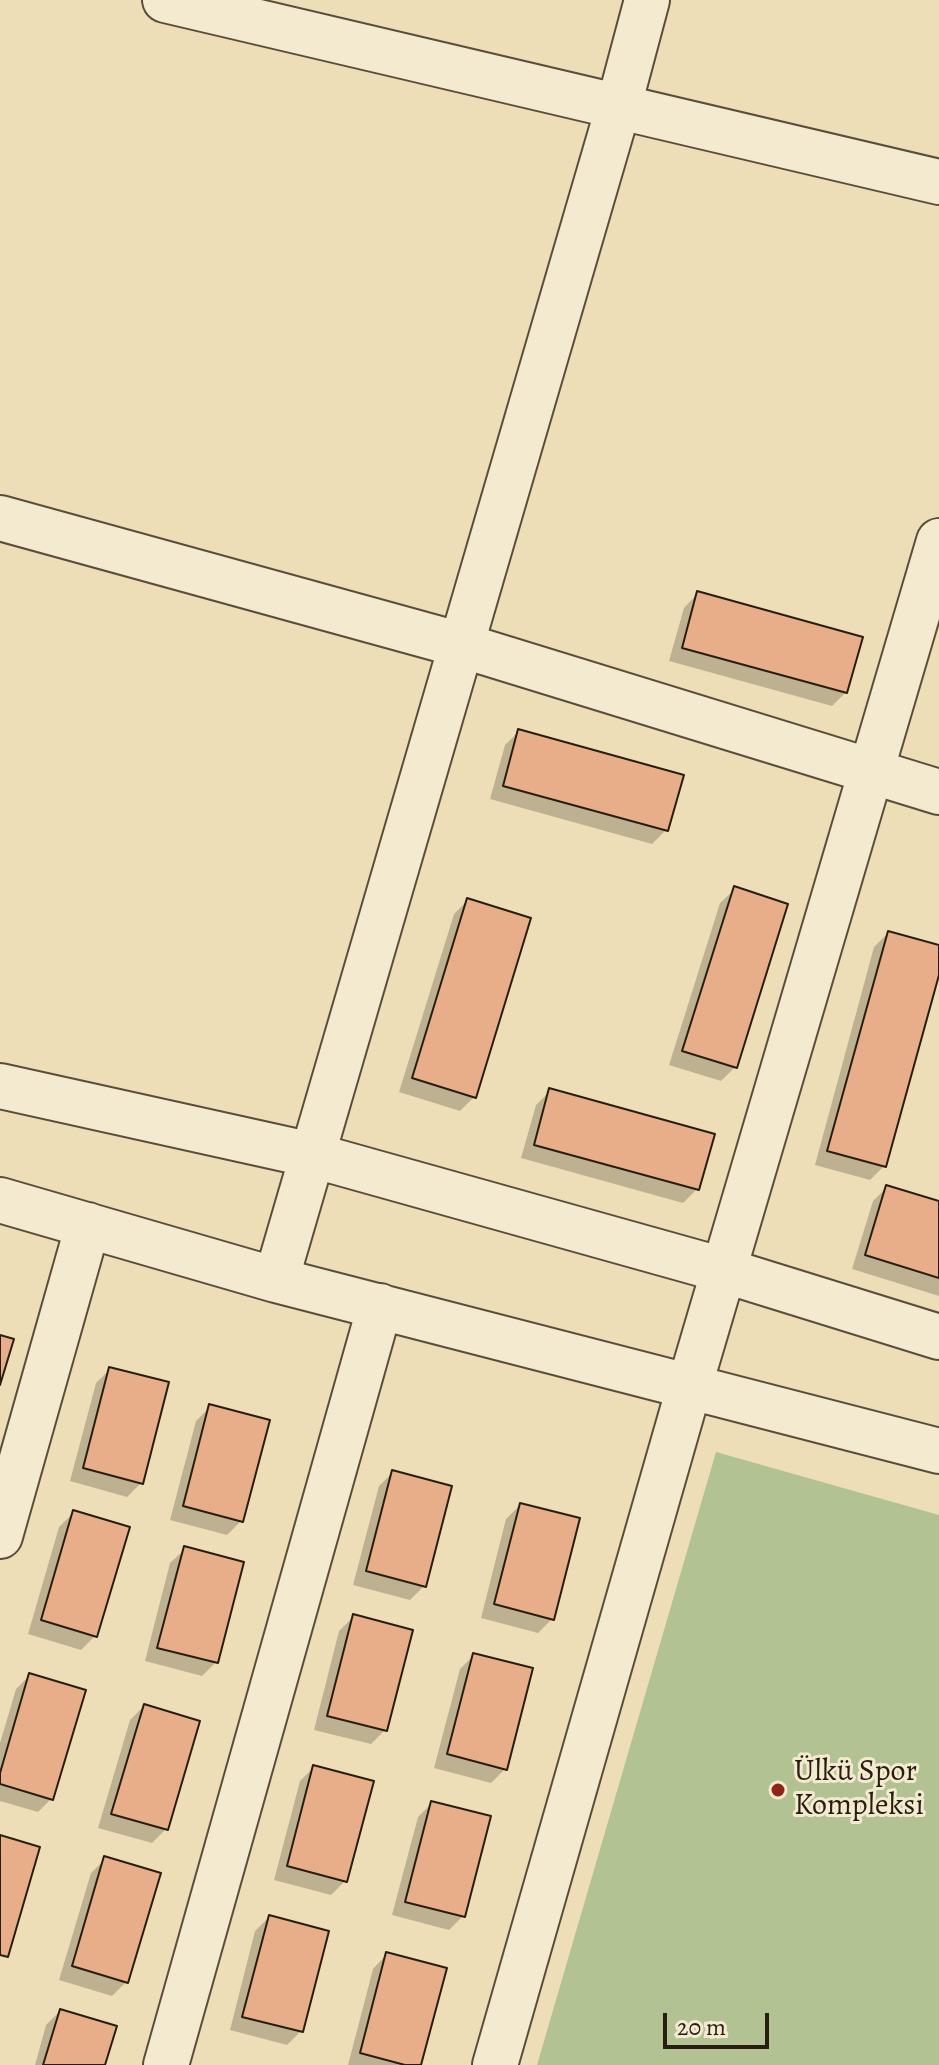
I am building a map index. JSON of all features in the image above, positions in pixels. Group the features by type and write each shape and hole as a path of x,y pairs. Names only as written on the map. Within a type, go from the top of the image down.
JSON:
{"street":[{"path":"165,0 939,182"},
{"path":"276,1280 647,0"},
{"path":"0,518 461,645 939,792"},
{"path":"495,2065 723,1270 939,541"},
{"path":"0,1086 312,1155 723,1270 939,1337"},
{"path":"0,1200 276,1280 939,1451"},
{"path":"0,1536 88,1225"},
{"path":"166,2065 380,1306"}],"green space":[{"name":"Ülkü Spor Kompleksi","path":"716,1452 939,1515 939,2065 537,2065"}],"building":[{"path":"697,591 863,637 847,693 682,648"},
{"path":"518,729 684,775 668,831 503,786"},
{"path":"734,886 788,904 737,1068 682,1051"},
{"path":"467,898 531,918 476,1098 412,1078"},
{"path":"888,931 939,945 939,975 886,1167 827,1151"},
{"path":"549,1088 715,1134 699,1190 534,1145"},
{"path":"886,1185 939,1201 939,1278 865,1255"},
{"path":"0,1335 14,1339 0,1385"},
{"path":"109,1367 169,1382 143,1484 83,1468"},
{"path":"209,1404 270,1420 243,1522 183,1506"},
{"path":"392,1470 452,1486 426,1587 366,1571"},
{"path":"520,1503 580,1518 554,1620 494,1604"},
{"path":"73,1510 130,1527 97,1637 41,1620"},
{"path":"184,1546 244,1562 218,1663 157,1648"},
{"path":"353,1614 413,1630 387,1731 327,1716"},
{"path":"473,1653 533,1668 507,1770 447,1754"},
{"path":"29,1673 86,1690 53,1800 0,1784 0,1773"},
{"path":"144,1704 200,1721 168,1830 111,1814"},
{"path":"313,1765 374,1781 347,1882 287,1866"},
{"path":"431,1801 491,1816 465,1917 405,1902"},
{"path":"0,1835 40,1847 8,1957 0,1955"},
{"path":"104,1856 161,1873 128,1983 72,1966"},
{"path":"269,1915 329,1931 303,2032 242,2017"},
{"path":"386,1952 447,1968 421,2065 405,2065 360,2053"},
{"path":"60,2009 117,2026 105,2065 43,2065"}],"place":[{"name":"Ülkü Spor Kompleksi","path":"778,1790"}]}
